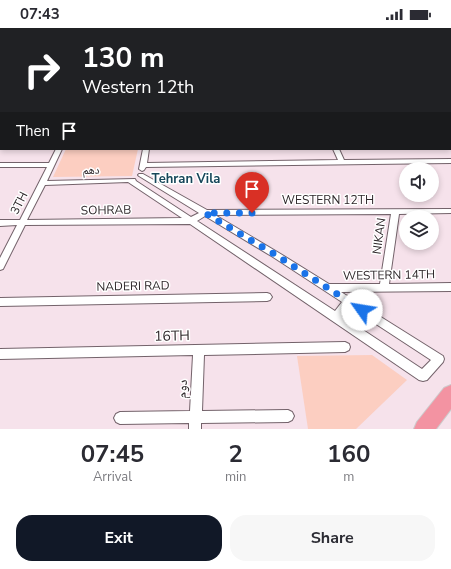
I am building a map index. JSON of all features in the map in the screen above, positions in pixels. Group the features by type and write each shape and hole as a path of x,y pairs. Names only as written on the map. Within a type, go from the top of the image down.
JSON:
{"highway":[{"path":"424,429 451,394"}],"street":[{"name":"3TH","path":"0,267 58,150"},
{"path":"129,180 423,376 439,359 328,288 205,213 140,177 146,150"},
{"path":"336,150 342,163"},
{"path":"143,166 451,161"},
{"path":"0,165 51,165"},
{"name":"دهم","path":"42,183 129,180 140,177"},
{"name":"WESTERN 12TH","path":"205,213 451,211"},
{"name":"NIKAN","path":"384,287 395,212"},
{"path":"190,221 205,213"},
{"name":"SOHRAB","path":"0,223 190,221"},
{"name":"WESTERN 14TH","path":"328,288 451,287"},
{"name":"NADERI RAD","path":"0,302 267,297"},
{"path":"336,317 349,302"},
{"name":"16TH","path":"0,354 345,347"},
{"name":"دوم","path":"195,423 199,350"},
{"path":"120,418 195,423 288,416"}],"shaded area":[{"path":"66,150 138,150 132,176 53,177"},
{"path":"372,355 407,380 356,429 308,429 297,356"}],"district":[{"name":"Tehran Vila","path":"186,179"}],"route":[{"path":"252,213 205,213 276,255 362,310"}]}
